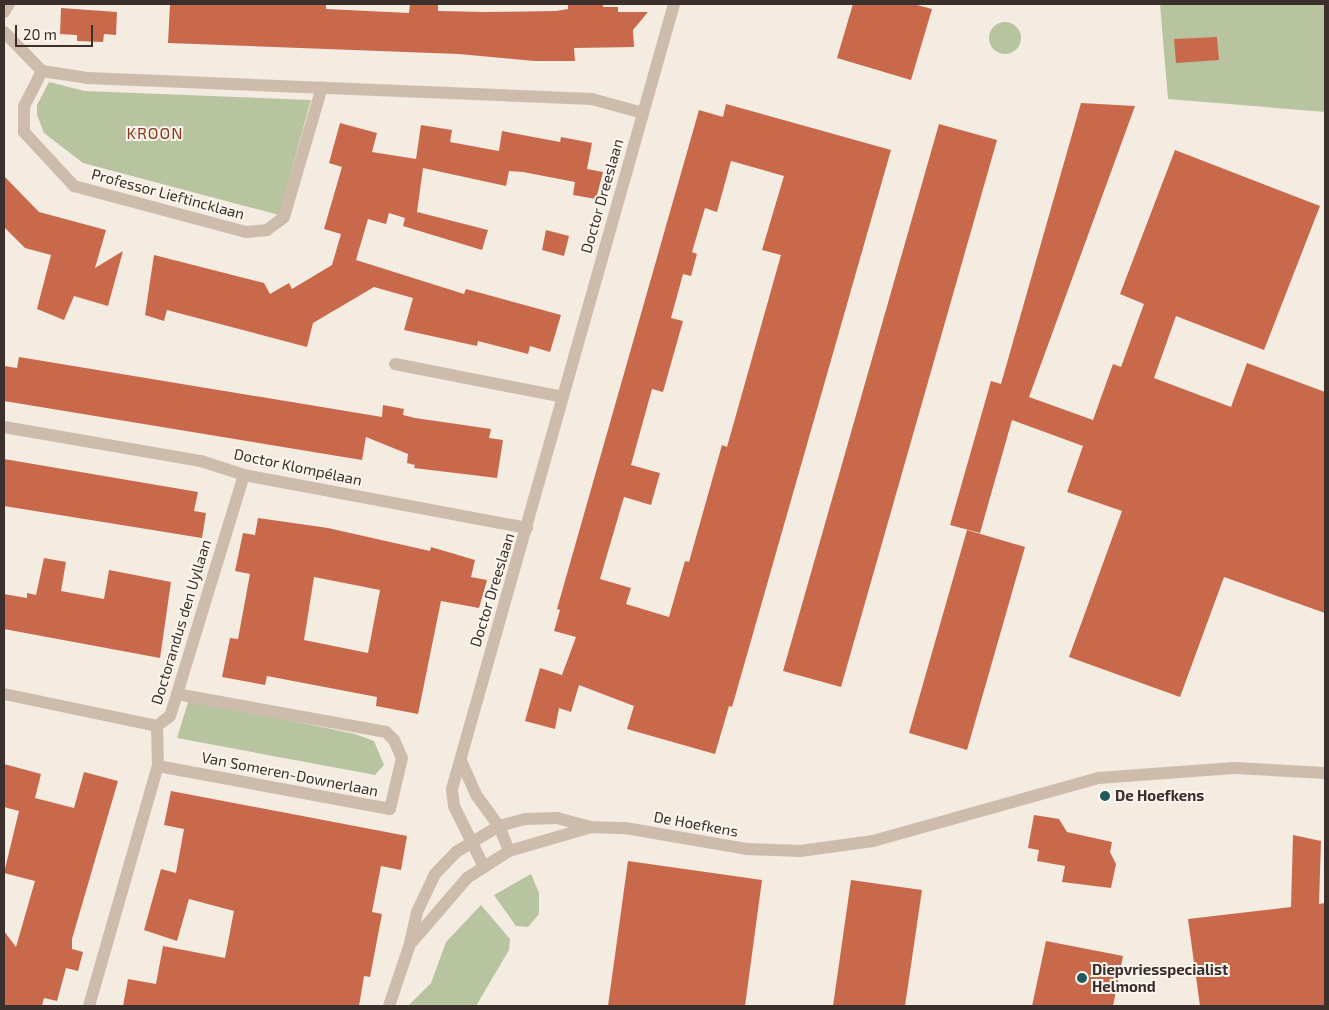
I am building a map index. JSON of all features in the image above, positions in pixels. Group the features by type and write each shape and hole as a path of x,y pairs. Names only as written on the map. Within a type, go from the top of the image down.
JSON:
{"street":[{"path":"4,12 9,4"},
{"name":"Doctor Dreeslaan","path":"484,867 454,806 452,789 462,763 474,708 527,528 674,4"},
{"path":"4,32 42,71 88,78 592,99 643,113"},
{"name":"Professor Lieftincklaan","path":"42,71 24,106 24,132 74,186 246,232 267,230 284,218 322,88"},
{"path":"395,364 563,397"},
{"name":"Doctor Klompélaan","path":"4,427 201,460 244,475 527,528"},
{"name":"Doctorandus den Uyllaan","path":"89,1006 158,766 157,726 170,716 244,475"},
{"path":"4,694 157,726"},
{"name":"Van Someren-Downerlaan","path":"158,766 390,809 402,758 394,740 386,732 177,694"},
{"path":"409,946 467,878 509,851 499,826 477,796 462,763"},
{"name":"De Hoefkens","path":"499,826 526,819 558,818 591,827 625,828 746,849 800,851 873,841 1098,778 1234,768 1325,773"},
{"path":"389,1006 409,946 417,912 435,874 450,858 499,826"},
{"name":"De Hoefkens","path":"509,851 591,827"}],"green space":[{"path":"1160,4 1325,4 1325,112 1168,99"},
{"path":"1005,22 1016,27 1021,38 1016,49 1005,54 994,49 989,38 994,27"},
{"path":"49,82 85,91 311,100 279,215 83,163 44,133 37,115 37,105"},
{"path":"189,699 355,734 374,741 384,765 375,775 177,738"},
{"path":"531,874 539,893 539,914 528,927 516,926 494,895"},
{"path":"481,905 510,939 509,950 476,1006 408,1006 431,983 446,942"}],"building":[{"path":"170,4 326,4 326,9 409,13 410,4 438,4 438,11 484,12 556,11 568,9 568,4 603,4 603,7 618,7 618,12 648,12 633,30 634,47 574,48 575,61 534,61 459,54 168,43"},
{"path":"853,4 913,4 932,9 911,80 837,58"},
{"path":"61,8 117,12 116,35 104,34 103,42 77,41 77,35 60,34"},
{"path":"1217,37 1219,60 1176,63 1174,39"},
{"path":"1081,103 1135,106 1029,397 1093,420 1113,364 1121,367 1144,304 1120,294 1175,150 1320,206 1264,350 1176,316 1154,378 1231,407 1247,363 1325,392 1325,613 1224,577 1180,697 1069,657 1122,511 1067,492 1083,446 1012,420 980,533 950,525 991,381 1001,384"},
{"path":"726,104 891,150 732,707 729,706 715,754 627,729 634,706 579,685 571,712 559,708 555,729 525,721 540,668 562,675 576,637 554,631 560,610 557,609 699,110 723,117","holes":["731,161 784,176 762,250 781,255 727,447 722,445 689,562 685,561 669,617 626,604 631,588 600,579 624,497 651,505 660,473 631,465 652,389 663,392 683,321 671,318 683,274 691,276 697,254 692,252 705,208 717,212"]},
{"path":"340,123 377,133 372,152 416,159 421,125 452,130 450,142 499,151 502,131 560,142 561,137 592,143 587,169 603,172 596,199 573,195 575,182 523,172 509,171 506,186 423,168 417,212 488,230 482,250 403,226 405,218 389,213 386,224 368,219 356,260 464,294 466,289 561,315 550,352 530,346 528,354 478,341 477,346 404,330 413,298 374,287 313,323 307,347 167,310 164,321 145,315 154,255 264,283 270,294 289,283 292,289 332,265 341,234 324,229 342,167 329,163"},
{"path":"939,124 997,140 841,687 783,671"},
{"path":"4,176 39,212 106,230 95,268 123,251 108,306 74,296 64,320 37,309 51,255 25,248 4,227"},
{"path":"546,230 569,236 564,256 542,250"},
{"path":"19,357 382,417 383,405 404,409 403,415 415,418 491,429 489,438 503,440 497,478 414,468 415,465 407,463 408,454 366,437 362,460 4,401 4,366 17,368"},
{"path":"4,459 198,492 194,511 206,513 202,538 4,506"},
{"path":"258,518 328,528 430,551 431,547 475,560 471,577 487,580 479,608 441,601 418,714 376,706 377,697 267,676 265,685 222,677 230,638 238,639 250,574 235,571 243,533 255,535","holes":["314,577 380,590 368,653 304,640"]},
{"path":"967,530 1025,547 967,750 909,733"},
{"path":"44,558 66,562 61,591 104,599 109,570 171,582 160,658 4,629 4,594 27,598 27,593 36,595"},
{"path":"4,764 41,774 35,798 74,808 84,772 118,781 72,939 72,949 83,952 78,971 66,968 57,1001 44,998 42,1006 4,1006 4,931 16,947 35,881 4,873 19,811 4,807"},
{"path":"171,791 407,836 401,870 381,866 372,912 382,914 370,977 364,976 359,1006 123,1006 128,979 156,984 163,946 225,958 234,911 189,899 177,941 144,930 161,869 176,873 184,829 164,825"},
{"path":"1034,815 1059,819 1067,832 1112,842 1110,852 1116,864 1111,888 1062,882 1065,866 1037,861 1039,850 1028,848"},
{"path":"1293,835 1321,841 1319,904 1325,903 1325,1006 1200,1006 1188,919 1291,907"},
{"path":"628,861 762,880 745,1006 608,1006"},
{"path":"851,880 922,890 905,1006 833,1006"},
{"path":"1046,941 1123,956 1113,1006 1032,1006"}],"place":[{"name":"De Hoefkens","path":"1105,796"},
{"name":"Diepvriesspecialist Helmond","path":"1082,978"}],"district":[{"name":"KROON","path":"155,133"}]}
